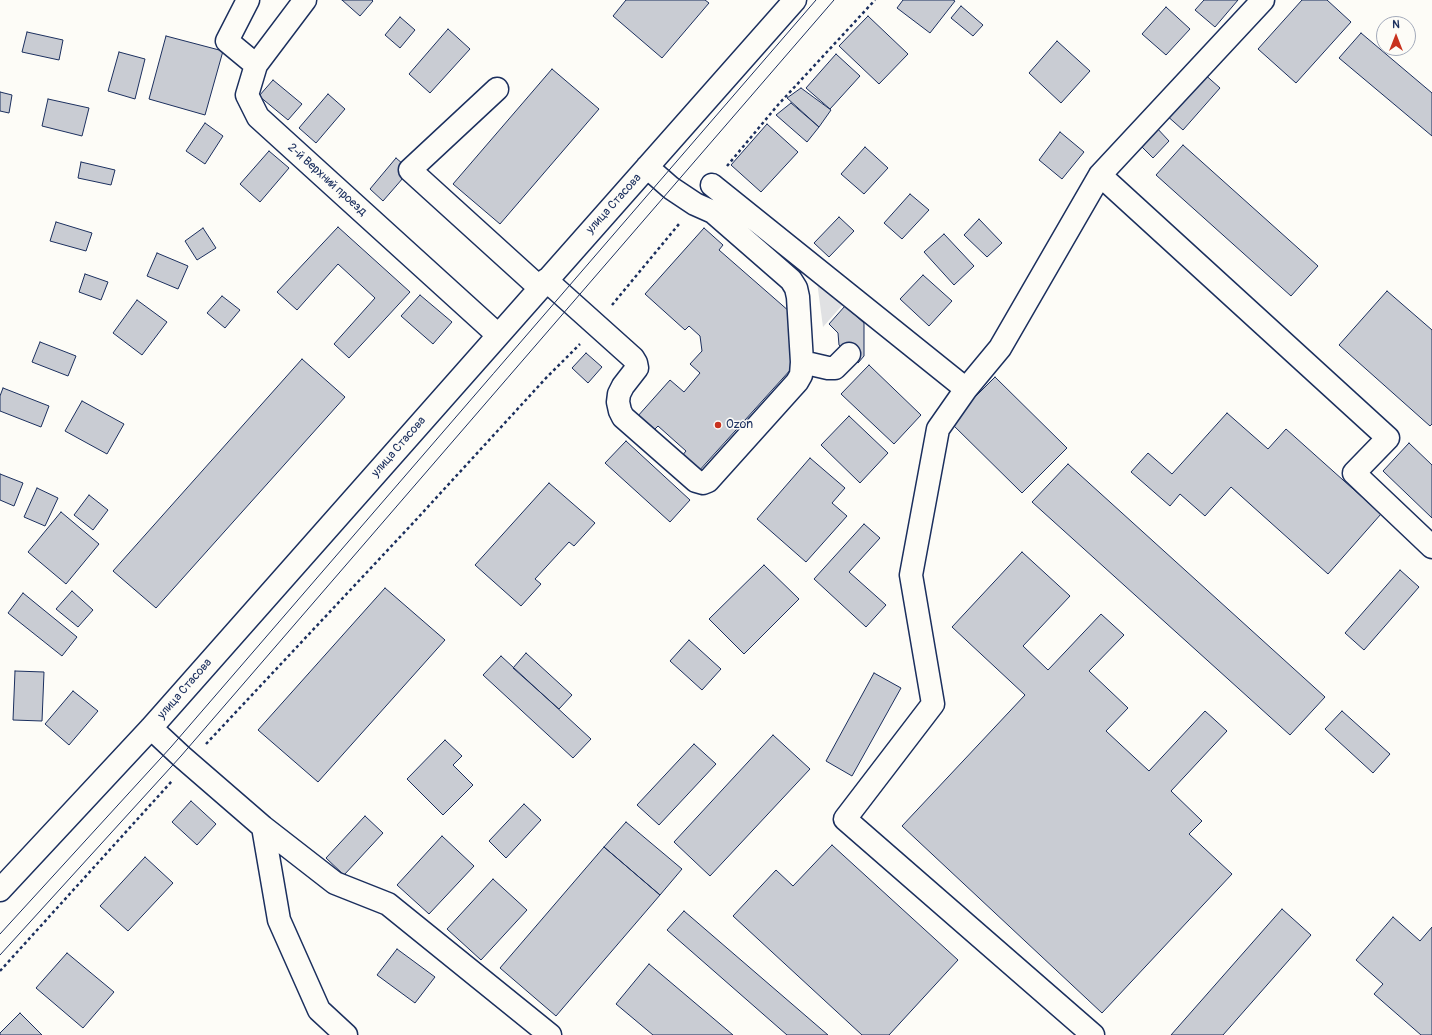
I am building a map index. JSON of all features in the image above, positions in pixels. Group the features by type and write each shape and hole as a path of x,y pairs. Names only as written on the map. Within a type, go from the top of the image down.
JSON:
{"street":[{"path":"248,0 227,40 256,65"},
{"name":"2-й Верхний проезд","path":"305,0 256,65 247,95 258,117 498,335"},
{"name":"улица Стасова","path":"0,890 151,728 795,0"},
{"path":"1093,1035 845,819 933,704 911,575 938,429 966,389 1000,348 1100,175 1264,0"},
{"path":"497,89 410,170 543,284 596,324 633,358 636,362 637,368 623,386 619,394 618,402 620,410 624,417 696,481 704,483 708,481 797,382 801,375 802,362 798,297 796,288 791,280 713,212 696,204 671,188 647,167"},
{"path":"1100,175 1388,438 1354,474 1432,547"},
{"path":"712,185 966,389"},
{"path":"802,362 828,368 835,368 849,354"},
{"path":"151,728 263,827 335,883 388,904 550,1035"},
{"path":"263,827 279,920 319,1010 346,1035"}],"path":[{"path":"712,185 777,106 875,0"},
{"path":"0,971 189,762 409,528 546,378 587,337 596,324 696,204"}],"shaded area":[{"path":"816,274 846,301 823,327"}],"building":[{"path":"342,0 372,0 373,1 360,16"},
{"path":"626,0 705,0 709,3 662,58 613,16"},
{"path":"903,0 955,1 930,33 897,8"},
{"path":"1204,0 1238,0 1215,27 1195,10"},
{"path":"1302,0 1327,0 1351,22 1296,83 1258,49"},
{"path":"961,6 983,25 973,36 951,18"},
{"path":"1166,7 1190,29 1166,55 1142,34"},
{"path":"868,16 908,54 879,84 839,46"},
{"path":"400,17 415,30 400,48 385,35"},
{"path":"448,29 470,49 430,93 409,74"},
{"path":"27,32 63,40 59,60 22,52"},
{"path":"1361,33 1376,46 1376,56 1388,56 1432,93 1432,136 1339,58"},
{"path":"166,36 223,51 205,115 149,99"},
{"path":"1057,41 1090,71 1061,103 1029,73"},
{"path":"119,52 145,59 135,99 108,91"},
{"path":"836,54 860,76 830,109 806,88"},
{"path":"552,69 599,109 500,224 453,184"},
{"path":"1202,72 1220,88 1183,130 1165,114"},
{"path":"273,80 302,104 288,120 259,96"},
{"path":"801,88 831,110 819,127 787,98"},
{"path":"0,92 12,95 9,113 0,111"},
{"path":"328,94 345,109 316,143 299,128"},
{"path":"48,99 89,108 82,136 42,126"},
{"path":"791,103 819,127 807,142 776,115"},
{"path":"205,123 223,136 205,164 186,151"},
{"path":"767,124 798,152 761,192 731,165"},
{"path":"1155,126 1169,141 1153,158 1138,143"},
{"path":"1060,132 1084,152 1062,179 1039,160"},
{"path":"1183,145 1318,266 1291,296 1156,175"},
{"path":"865,147 888,168 864,194 841,174"},
{"path":"269,151 289,168 260,202 240,184"},
{"path":"396,158 410,170 383,201 370,189"},
{"path":"81,162 115,170 111,185 78,178"},
{"path":"910,194 929,210 902,239 884,223"},
{"path":"839,217 854,231 829,257 814,243"},
{"path":"979,219 1002,243 987,257 964,235"},
{"path":"56,222 92,233 86,251 50,241"},
{"path":"338,227 410,292 349,358 334,344 375,298 338,264 297,310 277,292"},
{"path":"203,228 216,248 197,260 185,241"},
{"path":"704,228 723,245 719,250 790,312 792,368 698,472 681,457 686,451 658,426 653,431 637,417 670,380 684,392 700,373 690,364 702,351 700,336 689,326 685,330 645,294"},
{"path":"944,234 974,266 954,285 924,252"},
{"path":"157,253 188,266 178,289 147,276"},
{"path":"85,274 108,282 101,300 79,292"},
{"path":"923,275 952,301 929,326 900,299"},
{"path":"1387,291 1432,330 1432,424 1430,426 1339,345"},
{"path":"420,295 452,322 433,344 401,316"},
{"path":"222,296 240,310 225,328 207,313"},
{"path":"137,300 167,322 142,355 113,333"},
{"path":"845,306 864,323 864,356 858,363 839,345 838,333 829,324"},
{"path":"40,342 76,356 68,376 32,362"},
{"path":"586,353 602,367 588,383 572,368"},
{"path":"302,359 345,397 156,608 113,571"},
{"path":"869,365 921,415 894,444 841,394"},
{"path":"995,377 1067,448 1022,493 950,422"},
{"path":"3,388 49,406 41,427 0,411 0,396"},
{"path":"82,401 124,424 107,454 65,431"},
{"path":"1227,413 1268,449 1286,429 1381,514 1328,574 1231,487 1205,516 1180,494 1170,506 1131,472 1148,453 1172,474"},
{"path":"849,416 888,453 860,483 821,445"},
{"path":"626,441 690,500 670,522 605,463"},
{"path":"1409,443 1432,465 1432,518 1383,471"},
{"path":"810,458 845,488 832,503 847,516 806,562 757,519"},
{"path":"1068,464 1325,697 1290,735 1032,502"},
{"path":"0,474 23,483 14,506 0,500"},
{"path":"549,483 595,523 574,546 569,542 535,579 541,584 521,606 475,565"},
{"path":"37,488 58,498 45,526 24,517"},
{"path":"89,495 108,510 93,530 74,515"},
{"path":"61,512 99,544 66,584 28,552"},
{"path":"864,524 880,538 849,572 886,605 866,627 814,579"},
{"path":"1022,552 1070,596 1023,646 1048,670 1101,614 1124,635 1089,671 1128,708 1106,731 1149,771 1205,711 1227,731 1171,791 1202,821 1189,834 1232,874 1102,1013 902,826 1025,695 952,627"},
{"path":"764,565 799,599 744,654 709,619"},
{"path":"1400,570 1419,587 1364,650 1345,633"},
{"path":"385,588 445,640 318,782 258,730"},
{"path":"72,591 93,610 78,627 56,609"},
{"path":"23,593 77,637 62,656 8,613"},
{"path":"689,640 721,669 702,690 670,661"},
{"path":"526,653 572,695 559,709 513,668"},
{"path":"501,656 591,739 573,758 483,675"},
{"path":"15,671 44,672 42,721 13,720"},
{"path":"874,673 901,688 852,776 826,761"},
{"path":"73,691 98,711 69,745 45,724"},
{"path":"1342,711 1390,754 1373,773 1325,729"},
{"path":"773,735 810,769 710,876 674,842"},
{"path":"445,740 462,756 453,765 473,785 443,815 407,779"},
{"path":"694,744 716,764 659,825 637,805"},
{"path":"191,801 216,824 197,845 172,822"},
{"path":"524,804 541,820 506,858 489,841"},
{"path":"365,816 383,833 344,875 326,858"},
{"path":"626,822 682,869 660,895 604,847"},
{"path":"442,836 474,866 429,914 397,885"},
{"path":"832,845 958,960 889,1035 862,1035 733,916 776,870 793,886"},
{"path":"604,847 660,895 556,1016 500,968"},
{"path":"145,857 173,883 128,931 100,906"},
{"path":"493,879 527,910 481,960 447,929"},
{"path":"1282,909 1311,935 1223,1035 1171,1035"},
{"path":"684,911 828,1035 787,1035 667,930"},
{"path":"1393,917 1420,941 1432,927 1432,1035 1421,1035 1374,994 1383,984 1356,960"},
{"path":"397,949 435,977 415,1003 377,975"},
{"path":"67,953 114,992 83,1028 36,988"},
{"path":"649,964 733,1035 653,1035 616,1004"},
{"path":"20,1013 42,1035 0,1035 0,1033"}],"tram line":[{"path":"0,934 171,747 816,0"},
{"path":"0,955 181,756 834,0"}],"place":[{"name":"Ozon","path":"718,425"}]}
